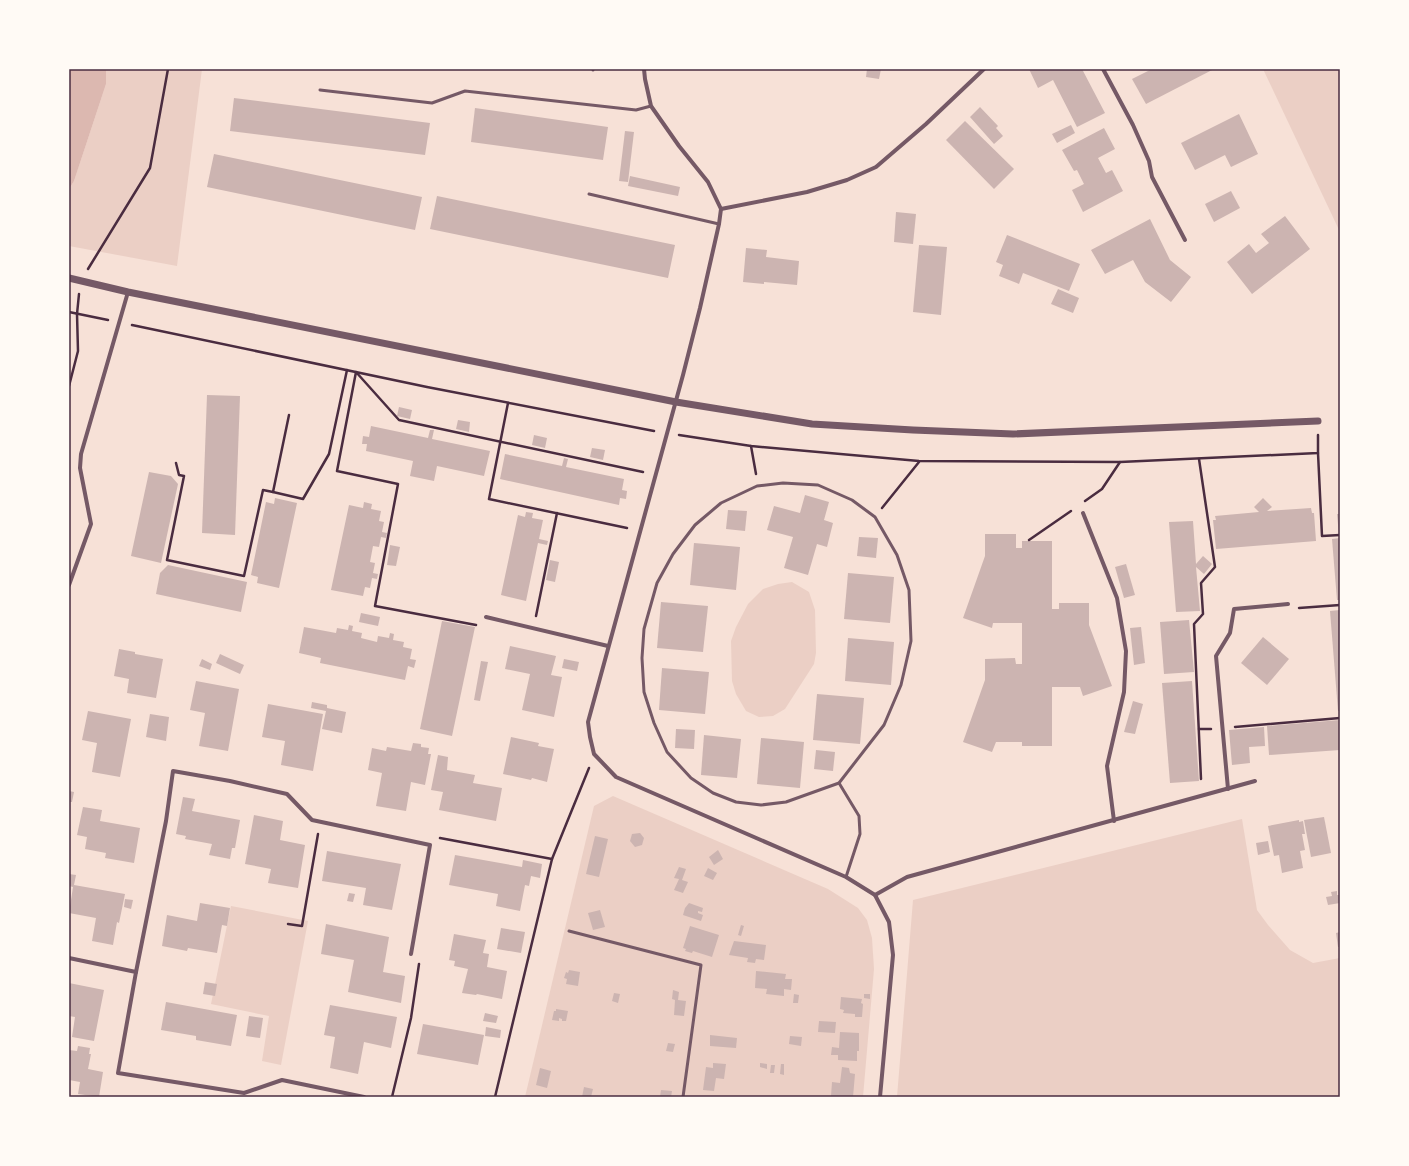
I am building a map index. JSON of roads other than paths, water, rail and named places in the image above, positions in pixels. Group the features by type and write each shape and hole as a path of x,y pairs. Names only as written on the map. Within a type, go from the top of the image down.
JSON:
{"street":[{"path":"644,69 651,106 679,146 708,182 721,209 700,308 676,402 588,722 590,737 594,754 616,777 846,877 875,895 889,922 893,955 880,1097"},
{"path":"721,209 807,192 847,180 876,167 926,124 984,69"},
{"path":"1103,69 1133,124 1149,161 1152,177 1185,240"},
{"path":"69,278 128,292 676,402 812,424 913,430 1005,433 1318,421"},
{"path":"69,585 91,524 80,468 81,454 128,292"},
{"path":"1083,513 1117,598 1126,651 1124,692 1107,766 1114,821"},
{"path":"1228,789 1216,656 1230,633 1234,609 1288,604"},
{"path":"486,617 608,646"},
{"path":"364,1097 282,1080 244,1093 118,1073 136,972 166,821 173,771 230,781 287,794 312,820 430,845 411,954"},
{"path":"875,895 907,877 1255,781"},
{"path":"69,958 136,972"}],"lane":[{"path":"320,90 432,103 465,91 636,110 651,106"},
{"path":"589,194 719,224"},
{"path":"783,483 818,485 852,500 875,517 897,555 909,590 911,641 901,685 884,725 839,783 786,802 761,805 736,802 713,793 691,778 667,752 654,723 644,692 642,658 644,630 657,583 673,554 695,525 721,503 758,486 783,483"},
{"path":"839,783 859,816 860,834 846,877"},
{"path":"569,931 701,965 683,1097"}]}
